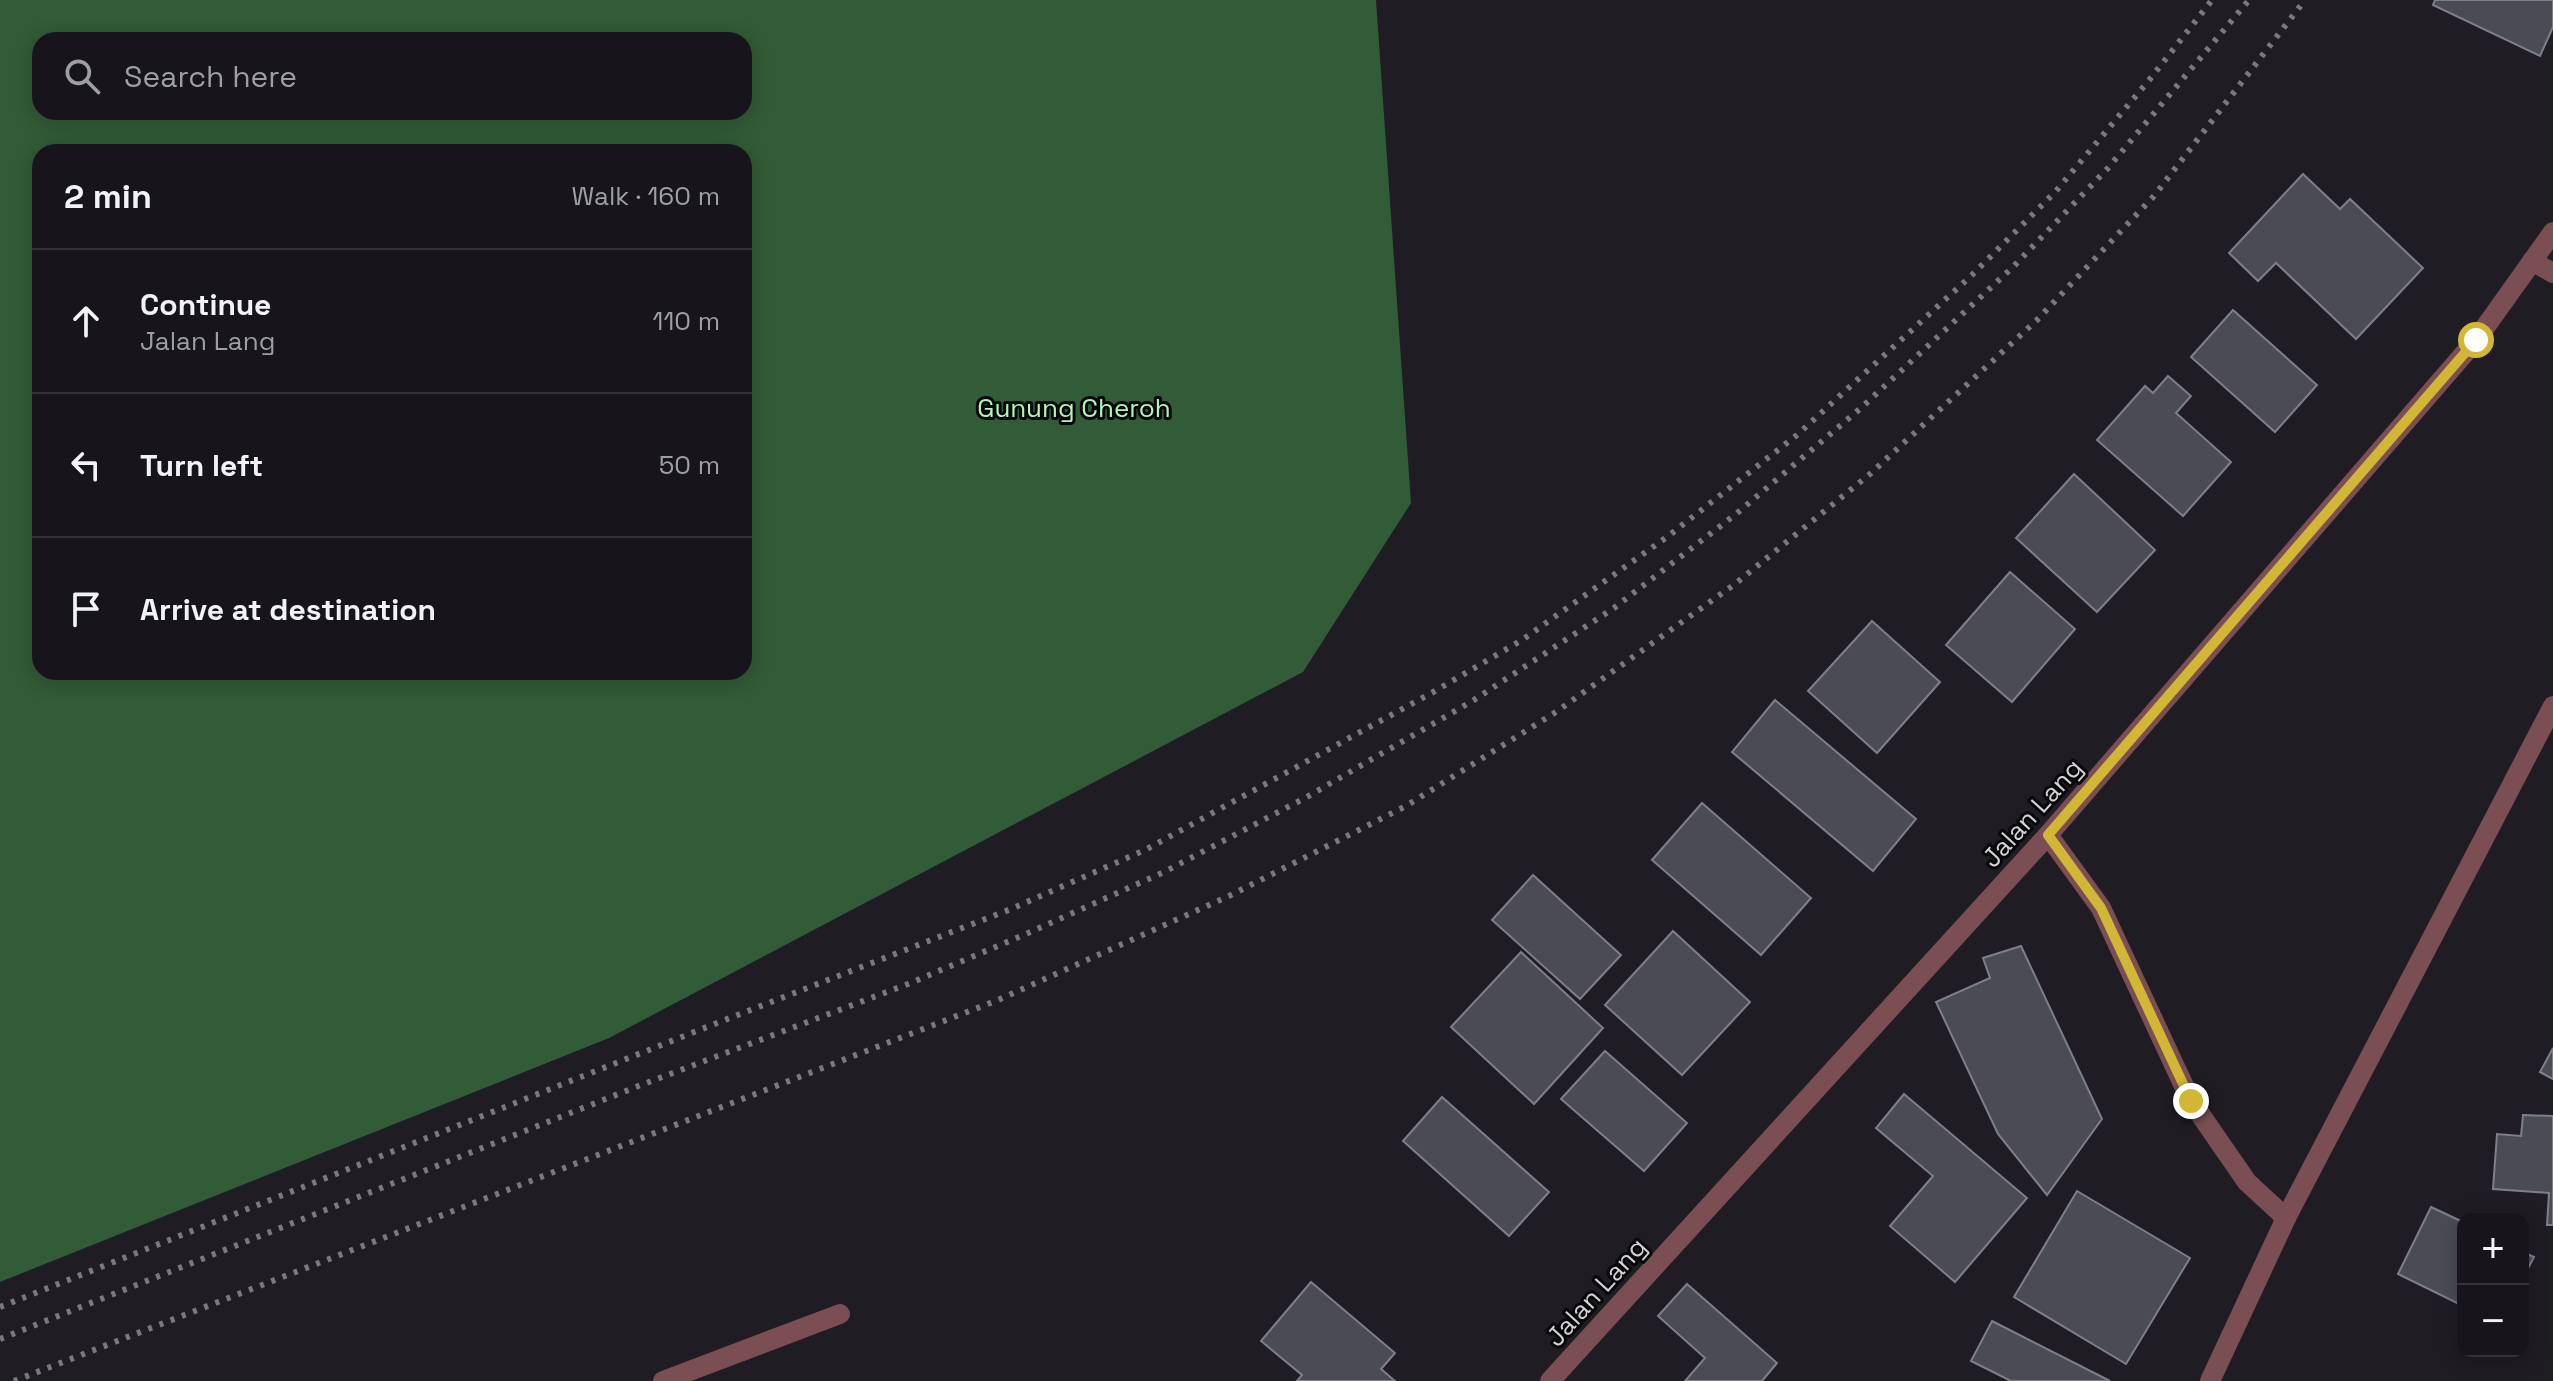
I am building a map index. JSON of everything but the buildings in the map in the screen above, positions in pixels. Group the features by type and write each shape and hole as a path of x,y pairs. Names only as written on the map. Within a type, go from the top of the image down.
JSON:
{"street":[{"name":"Jalan Lang","path":"1550,1381 2048,835 2476,340 2553,232"},
{"path":"2532,261 2553,273"},
{"path":"2210,1381 2286,1218 2553,706"},
{"path":"2048,835 2101,908 2191,1101 2247,1182 2286,1218"},
{"path":"663,1381 840,1314"}],"green space":[{"name":"Gunung Cheroh","path":"0,0 1376,0 1411,503 1303,672 609,1038 0,1282"}],"railway":[{"path":"0,1307 1011,909 1145,850 1522,640 1667,537 1797,435 1972,275 2056,191 2212,0"},
{"path":"0,1339 641,1085 908,984 1026,934 1164,872 1305,798 1474,700 1614,608 1736,514 1861,408 2014,266 2108,168 2249,0"},
{"path":"14,1381 998,1000 1229,896 1406,806 1556,712 1735,584 1870,474 2037,320 2154,196 2305,0"}],"route":[{"path":"2191,1101 2101,908 2048,835 2476,340"}]}
